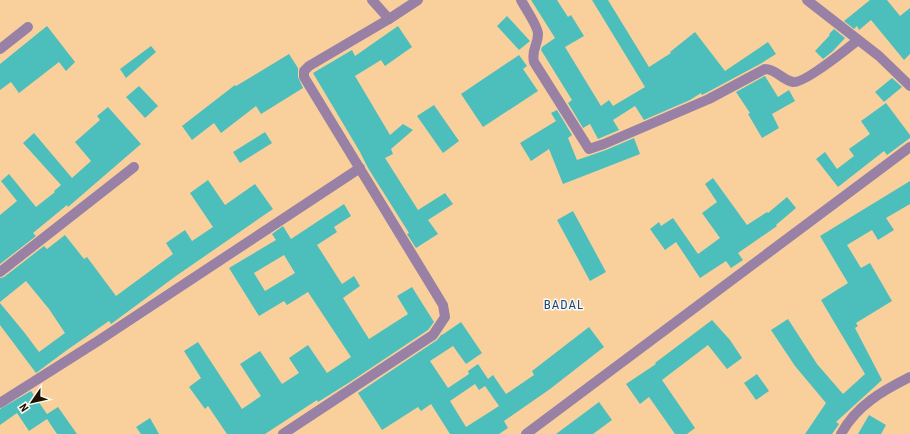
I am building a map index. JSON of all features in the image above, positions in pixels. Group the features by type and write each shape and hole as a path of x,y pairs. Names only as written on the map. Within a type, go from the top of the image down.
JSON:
{"street":[{"path":"372,0 389,19"},
{"path":"283,434 433,335 445,317 443,305 304,77 304,71 308,66 389,19 418,0"},
{"path":"521,0 538,32 538,39 532,54 534,62 588,149 611,141 709,99 765,69 771,69 789,81 795,83 803,80 843,53 858,40"},
{"path":"807,0 879,56 910,86"},
{"path":"0,49 28,27"},
{"path":"526,434 910,147"},
{"path":"0,272 134,167"},
{"path":"0,404 360,168"},
{"path":"841,434 846,425 865,404 888,388 910,377"}],"building":[{"path":"531,0 557,0 568,17 571,15 584,36 565,47 601,106 609,100 613,106 645,87 592,0 608,0 649,67 671,53 670,52 695,32 725,71 768,42 776,54 702,95 701,93 690,100 644,120 635,106 613,120 619,130 598,139 590,124 583,128 568,103 572,100 541,50 542,47 555,38"},
{"path":"870,0 887,0 900,16 910,8 910,54 904,60 871,20 859,30 857,26 854,29 844,21"},
{"path":"507,16 530,41 519,50 497,26"},
{"path":"47,26 75,62 66,71 59,62 19,93 11,82 0,90 0,64"},
{"path":"398,26 412,47 385,66 381,60 355,76 390,135 403,124 413,130 391,149 393,154 385,158 418,210 445,193 453,204 428,220 438,234 416,248 407,234 409,233 368,168 313,73 352,50 355,56"},
{"path":"834,29 845,38 823,59 815,51"},
{"path":"151,46 156,52 126,78 120,69"},
{"path":"289,54 298,68 298,77 303,88 261,114 256,106 221,133 214,123 192,140 182,126 235,85 236,86"},
{"path":"519,55 527,66 523,69 538,91 483,127 461,94"},
{"path":"765,76 778,97 789,90 795,101 772,114 779,128 762,138 748,114 750,113 736,92"},
{"path":"892,78 902,87 884,102 875,92"},
{"path":"139,86 158,106 145,118 126,97"},
{"path":"886,103 910,135 910,138 887,155 884,151 838,187 816,159 825,152 837,169 854,156 849,149 870,134 861,121"},
{"path":"434,105 459,141 443,153 417,116"},
{"path":"108,107 141,144 68,207 67,205 33,233 36,236 0,264 0,215 17,201 1,181 9,174 36,207 55,192 54,191 61,185 23,143 34,133 72,178 91,161 75,142 100,120 97,116"},
{"path":"557,110 572,135 568,138 577,160 634,138 640,154 563,184 549,149 531,161 520,143 556,121 551,113"},
{"path":"265,132 272,143 240,163 233,152"},
{"path":"713,178 747,225 767,212 768,213 787,197 796,208 776,225 777,226 738,253 743,260 731,268 726,261 700,278 676,242 665,250 650,229 659,222 661,226 673,218 698,254 720,238 702,213 717,202 705,184"},
{"path":"208,180 225,205 255,184 273,209 176,276 111,324 109,321 36,373 0,325 0,303 39,352 65,333 49,309 26,281 0,302 0,278 4,277 44,246 47,249 65,235 84,259 87,257 116,296 173,254 166,243 185,230 192,241 213,227 190,193"},
{"path":"910,181 910,204 886,218 894,230 878,240 872,230 847,245 861,268 870,263 892,301 856,323 858,326 855,328 882,380 836,422 839,424 832,434 805,434 826,403 795,366 771,330 788,319 817,364 843,394 865,374 821,300 848,283 820,236"},
{"path":"344,204 351,216 334,227 337,232 317,245 342,284 354,276 360,286 343,298 369,339 408,314 397,296 412,287 434,322 428,330 350,382 318,402 317,400 265,434 227,434 208,406 205,409 189,387 201,378 184,351 198,342 242,409 261,396 240,364 260,351 282,384 299,373 289,358 308,345 327,373 351,357 308,292 287,305 284,301 259,316 229,268 276,240 272,234 283,226 291,239","holes":["284,255 295,273 265,291 254,273"]},
{"path":"573,211 606,272 590,281 557,220"},
{"path":"712,320 730,340 742,358 727,369 708,345 662,380 695,428 687,434 675,434 649,397 640,404 626,384 656,364 655,363"},
{"path":"461,322 482,353 466,364 453,346 430,361 448,388 469,374 468,371 478,364 488,379 493,375 506,394 534,375 532,371 589,327 604,347 550,389 504,421 508,428 499,434 450,434 431,404 421,411 418,407 382,430 358,393 437,340","holes":["475,384 479,390 485,386 499,406 466,427 450,401"]},
{"path":"757,374 769,391 756,400 744,383"},
{"path":"31,391 47,414 58,407 77,434 57,434 47,419 29,431 17,413 0,425 0,409"},
{"path":"599,402 612,420 593,434 556,434"},
{"path":"869,415 886,425 881,434 858,434"},
{"path":"150,418 159,434 141,434 136,427"}],"district":[{"name":"BADAL","path":"564,304"}]}
